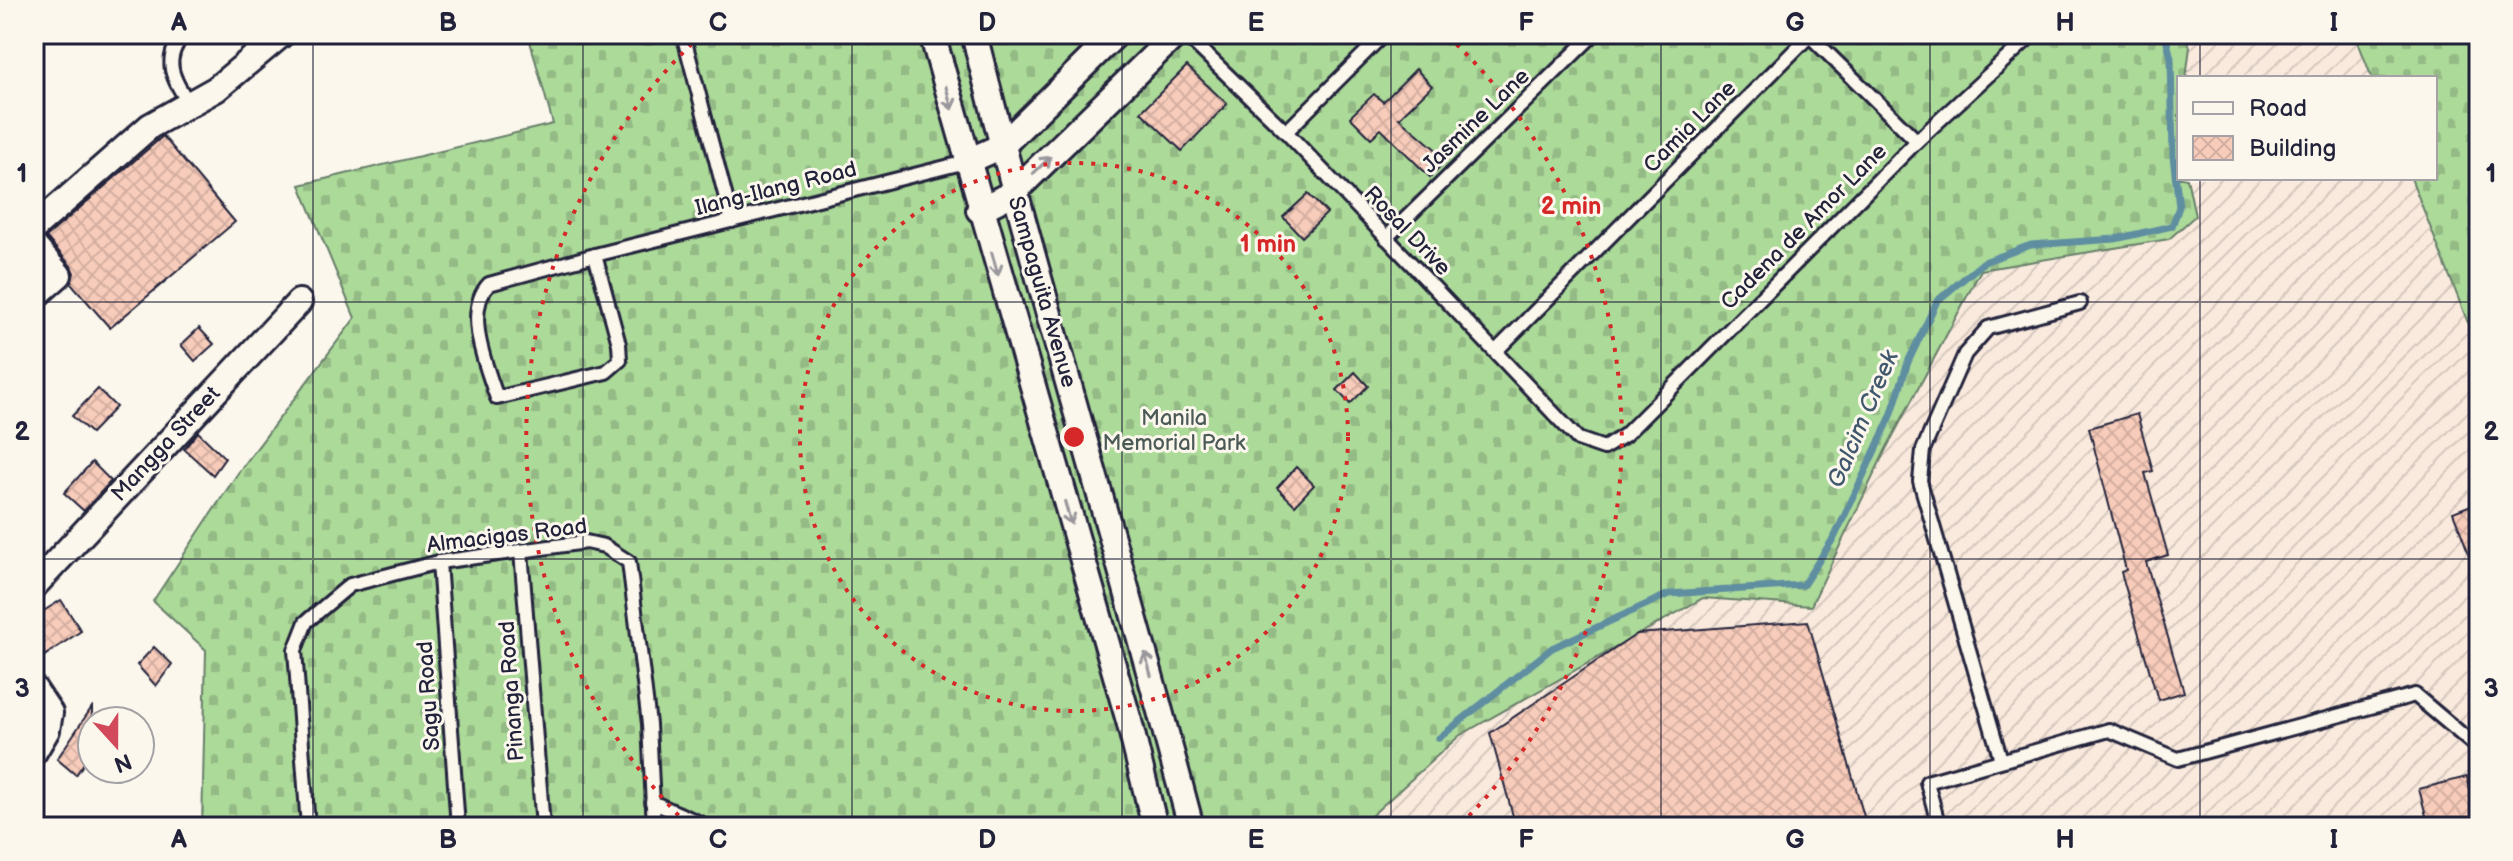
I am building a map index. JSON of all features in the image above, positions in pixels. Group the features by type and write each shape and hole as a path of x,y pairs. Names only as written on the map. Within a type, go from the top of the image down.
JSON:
{"street":[{"path":"34,228 150,126 225,82 282,34"},
{"name":"Sampaguita Avenue","path":"932,34 979,210 1129,721 1155,827"},
{"name":"Sampaguita Avenue","path":"974,34 1013,193 1191,827"},
{"path":"966,162 1002,146 1116,34"},
{"path":"979,210 1013,193 1176,34"},
{"path":"34,246 59,275 34,297"},
{"name":"Mangga Street","path":"34,586 299,302"},
{"path":"34,689 50,713 47,730 34,752"},
{"path":"1129,721 1161,713"}],"lane":[{"path":"184,34 171,53 169,63 171,74 190,105"},
{"path":"683,34 732,221"},
{"name":"Rosal Drive","path":"1185,34 1286,132 1578,439 1604,448"},
{"path":"1286,132 1384,34"},
{"name":"Jasmine Lane","path":"1386,238 1594,34"},
{"name":"Cadena de Amor Lane","path":"1604,448 1625,435 1917,141 2033,34"},
{"path":"1810,35 1917,141"},
{"name":"Camia Lane","path":"1496,351 1810,35"},
{"name":"Ilang-Ilang Road","path":"595,255 619,344 620,360 606,372 497,398 485,362 476,310 478,296 489,284 595,255 966,162"},
{"path":"2001,760 1920,481 1923,450 1965,354 1988,328 2080,303"},
{"name":"Almacigas Road","path":"308,827 295,650 306,622 350,585 439,562 586,542 604,546 629,562 649,724 652,802"},
{"name":"Pinanga Road","path":"521,551 543,827"},
{"name":"Sagu Road","path":"439,562 458,827"},
{"path":"1939,827 1927,782 2109,730 2178,759 2415,695 2479,749"},
{"path":"654,827 652,802 709,827"}],"shaded area":[{"path":"2186,34 2355,34 2371,76 2186,76 2190,47"},
{"path":"2187,180 2412,180 2479,351 2479,827 1359,827 1459,736 1703,598 1811,606 1886,449 1981,270 2079,255 2195,216"}],"green space":[{"name":"Manila Memorial Park","path":"528,34 2186,34 2190,47 2186,76 2177,76 2177,180 2187,180 2195,216 2169,239 1981,270 1886,449 1811,606 1703,598 1459,736 1359,827 202,827 206,650 153,601 238,473 355,318 300,185 553,124"},
{"path":"2355,34 2479,34 2479,351 2412,180 2437,180 2437,76 2371,76"}],"building":[{"path":"1187,66 1227,104 1182,151 1141,112"},
{"path":"1416,69 1432,86 1399,118 1447,159 1430,177 1381,129 1371,138 1350,117 1374,94 1383,102"},
{"path":"163,136 235,222 110,328 71,283 74,273 71,266 46,237"},
{"path":"1308,194 1327,213 1302,237 1283,217"},
{"path":"199,328 214,344 195,361 181,345"},
{"path":"1355,372 1368,386 1350,404 1337,390"},
{"path":"98,389 116,407 91,433 72,416"},
{"path":"2137,414 2153,471 2145,473 2168,555 2146,562 2184,692 2158,700 2121,572 2126,570 2089,428"},
{"path":"198,432 225,458 213,475 184,449"},
{"path":"92,462 111,481 84,511 64,493"},
{"path":"1296,467 1314,485 1295,505 1277,488"},
{"path":"2479,502 2479,575 2477,575 2453,512"},
{"path":"61,600 81,631 34,663 34,617"},
{"path":"1808,621 1867,827 1516,827 1490,733 1637,634"},
{"path":"154,647 172,664 156,686 137,665"},
{"path":"76,731 76,775 57,759"},
{"path":"2467,777 2479,827 2429,827 2419,789"}],"waterway":[{"name":"Galcim Creek","path":"1439,738 1552,648 1669,594 1803,585 1835,536 1891,416 1908,362 1937,301 1984,262 2031,245 2115,239 2172,226 2179,207 2173,156 2171,58 2165,34"}]}
